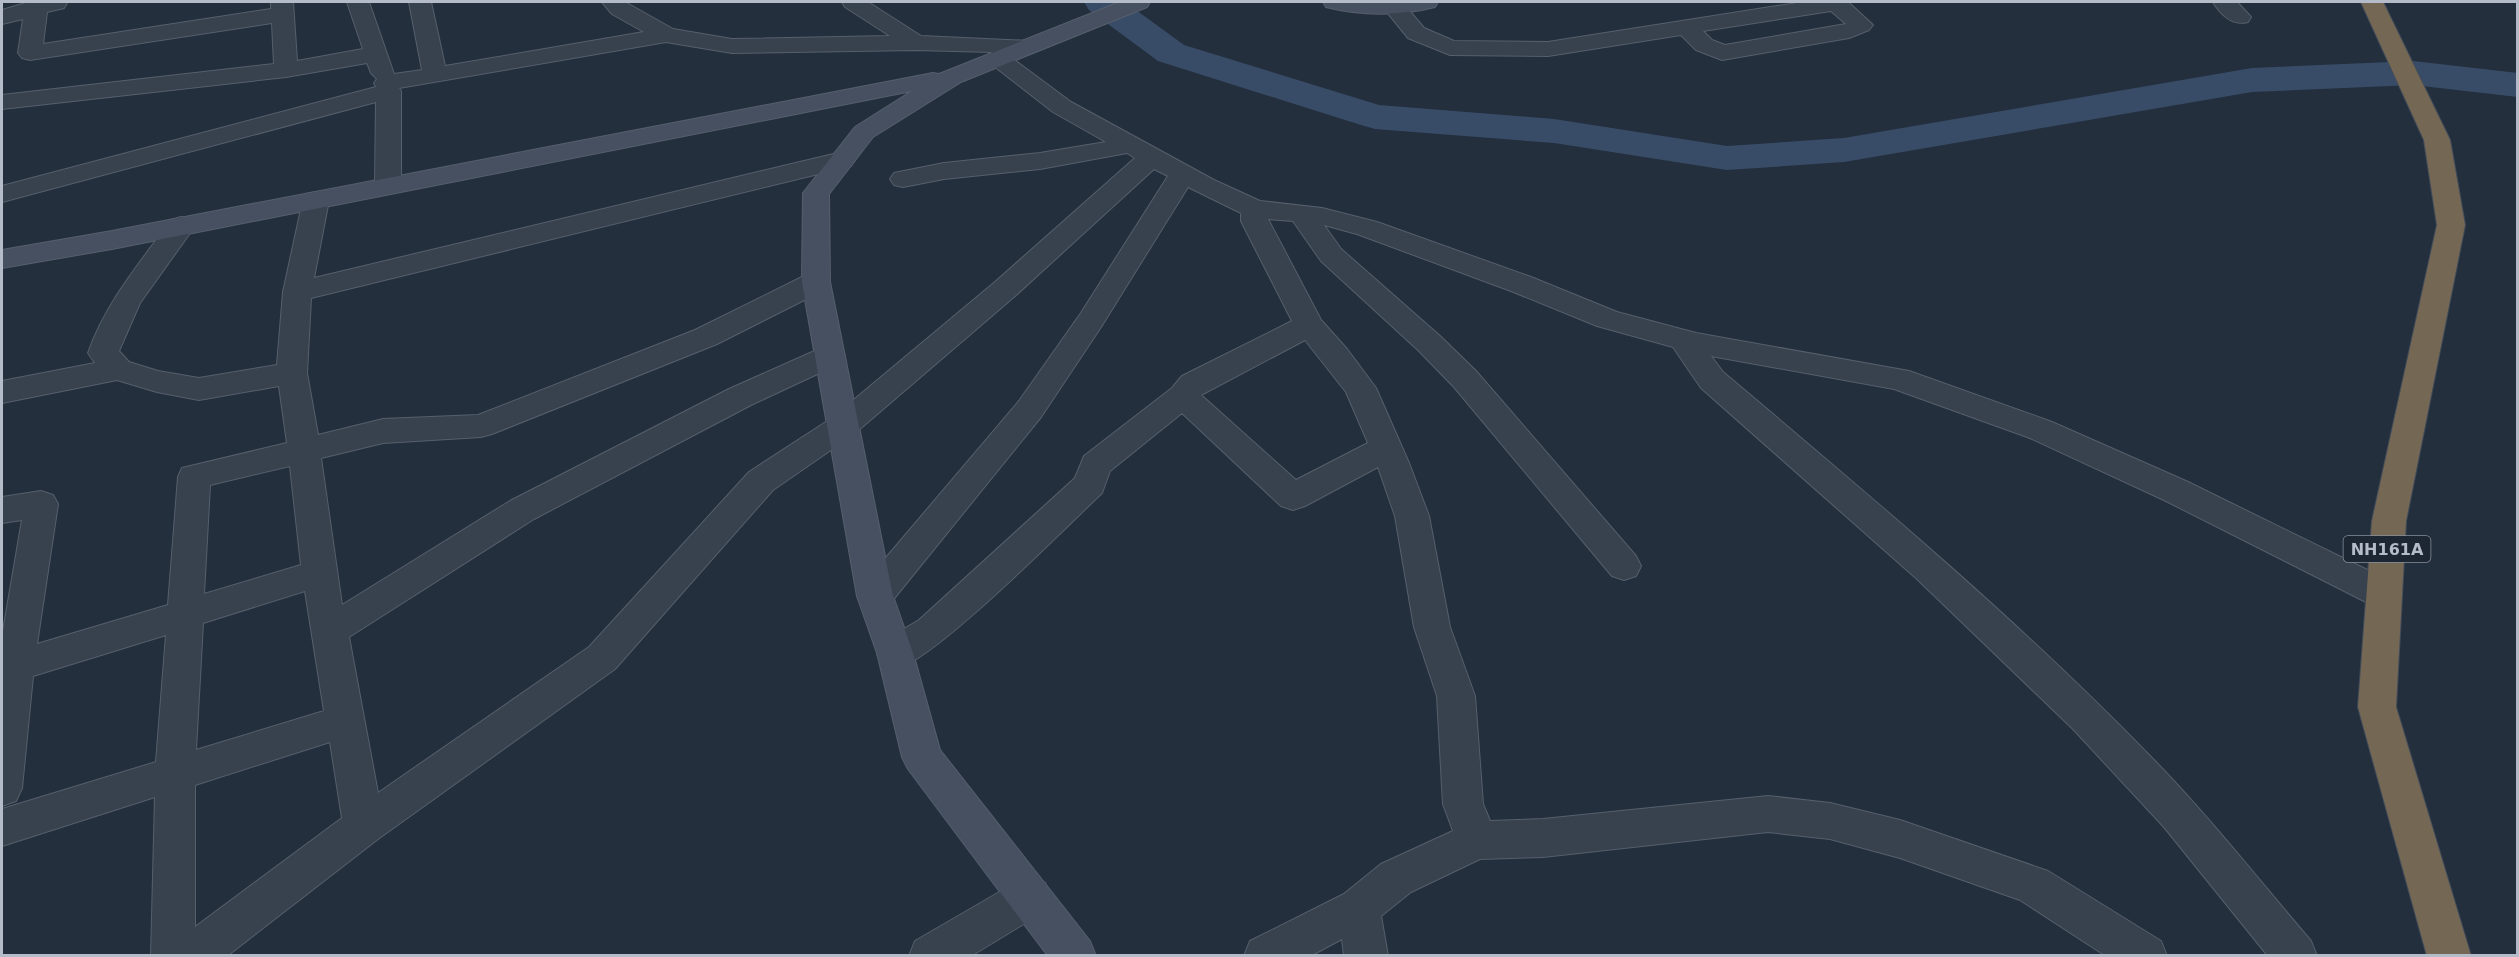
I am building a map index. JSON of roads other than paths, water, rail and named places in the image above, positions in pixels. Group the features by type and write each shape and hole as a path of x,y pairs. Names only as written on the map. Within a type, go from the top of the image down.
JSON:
{"highway":[{"name":"NH161A","path":"2372,2 2437,140 2451,225 2390,520 2383,594 2377,706 2449,956"}],"main road":[{"path":"1075,956 922,757 895,652 875,596 843,426 816,282 816,193 864,132 952,77 1139,2"},
{"path":"1334,2 1354,6 1394,7 1427,2"},
{"path":"2,259 952,77"}],"street":[{"path":"2,17 39,4 63,2"},
{"path":"358,2 387,87 388,185"},
{"path":"420,2 435,75"},
{"path":"613,2 620,9 666,35"},
{"path":"853,2 916,43"},
{"path":"1394,7 1416,33 1450,48 1548,49 1836,2 1862,26 1849,31 1722,53 1704,45 1686,27"},
{"path":"2223,2 2240,17"},
{"path":"39,4 30,53 283,8 286,70"},
{"path":"2,194 435,75 666,35 732,46 1042,40"},
{"path":"2,102 286,70 377,54"},
{"path":"998,58 1062,107 1183,174 1254,209 1322,216 1367,228 1521,284 1607,319 1684,340 1898,379 2041,430 2176,491 2383,594"},
{"path":"903,179 944,171 1141,151"},
{"path":"191,956 364,826 602,658 762,481 843,426 1005,289 1141,151"},
{"path":"297,292 842,160"},
{"path":"875,596 1030,409 1091,320 1183,174"},
{"path":"316,200 297,292 292,373 328,632 364,826"},
{"path":"1254,209 1256,222 1309,325 1360,388 1412,516 1432,627 1456,696 1463,804 1478,840"},
{"path":"1301,213 1331,255 1430,343 1465,379 1624,566"},
{"path":"118,369 103,353 109,330 181,226"},
{"path":"173,956 175,774 195,477 383,432 481,426 706,337 816,282"},
{"path":"895,652 932,630 1090,484 1096,465 1183,396 1193,384 1309,325"},
{"path":"1684,340 1712,380 1941,581 2078,709 2139,771 2296,956"},
{"path":"328,632 522,510 740,397 830,356"},
{"path":"2,392 118,369 157,381 199,389 292,373"},
{"path":"1183,396 1293,497 1386,448"},
{"path":"2,510 41,504 8,668 2,788"},
{"path":"8,668 319,573"},
{"path":"2,827 345,721"},
{"path":"1265,956 1359,908 1396,878 1478,840 1544,838 1768,814 1830,821 1900,839 2033,885 2146,956"},
{"path":"930,956 1030,897"},
{"path":"1359,908 1366,956"}],"waterway":[{"path":"1102,2 1171,53 1375,117 1554,131 1727,158 1844,150 2252,80 2413,73 2518,85"}]}
